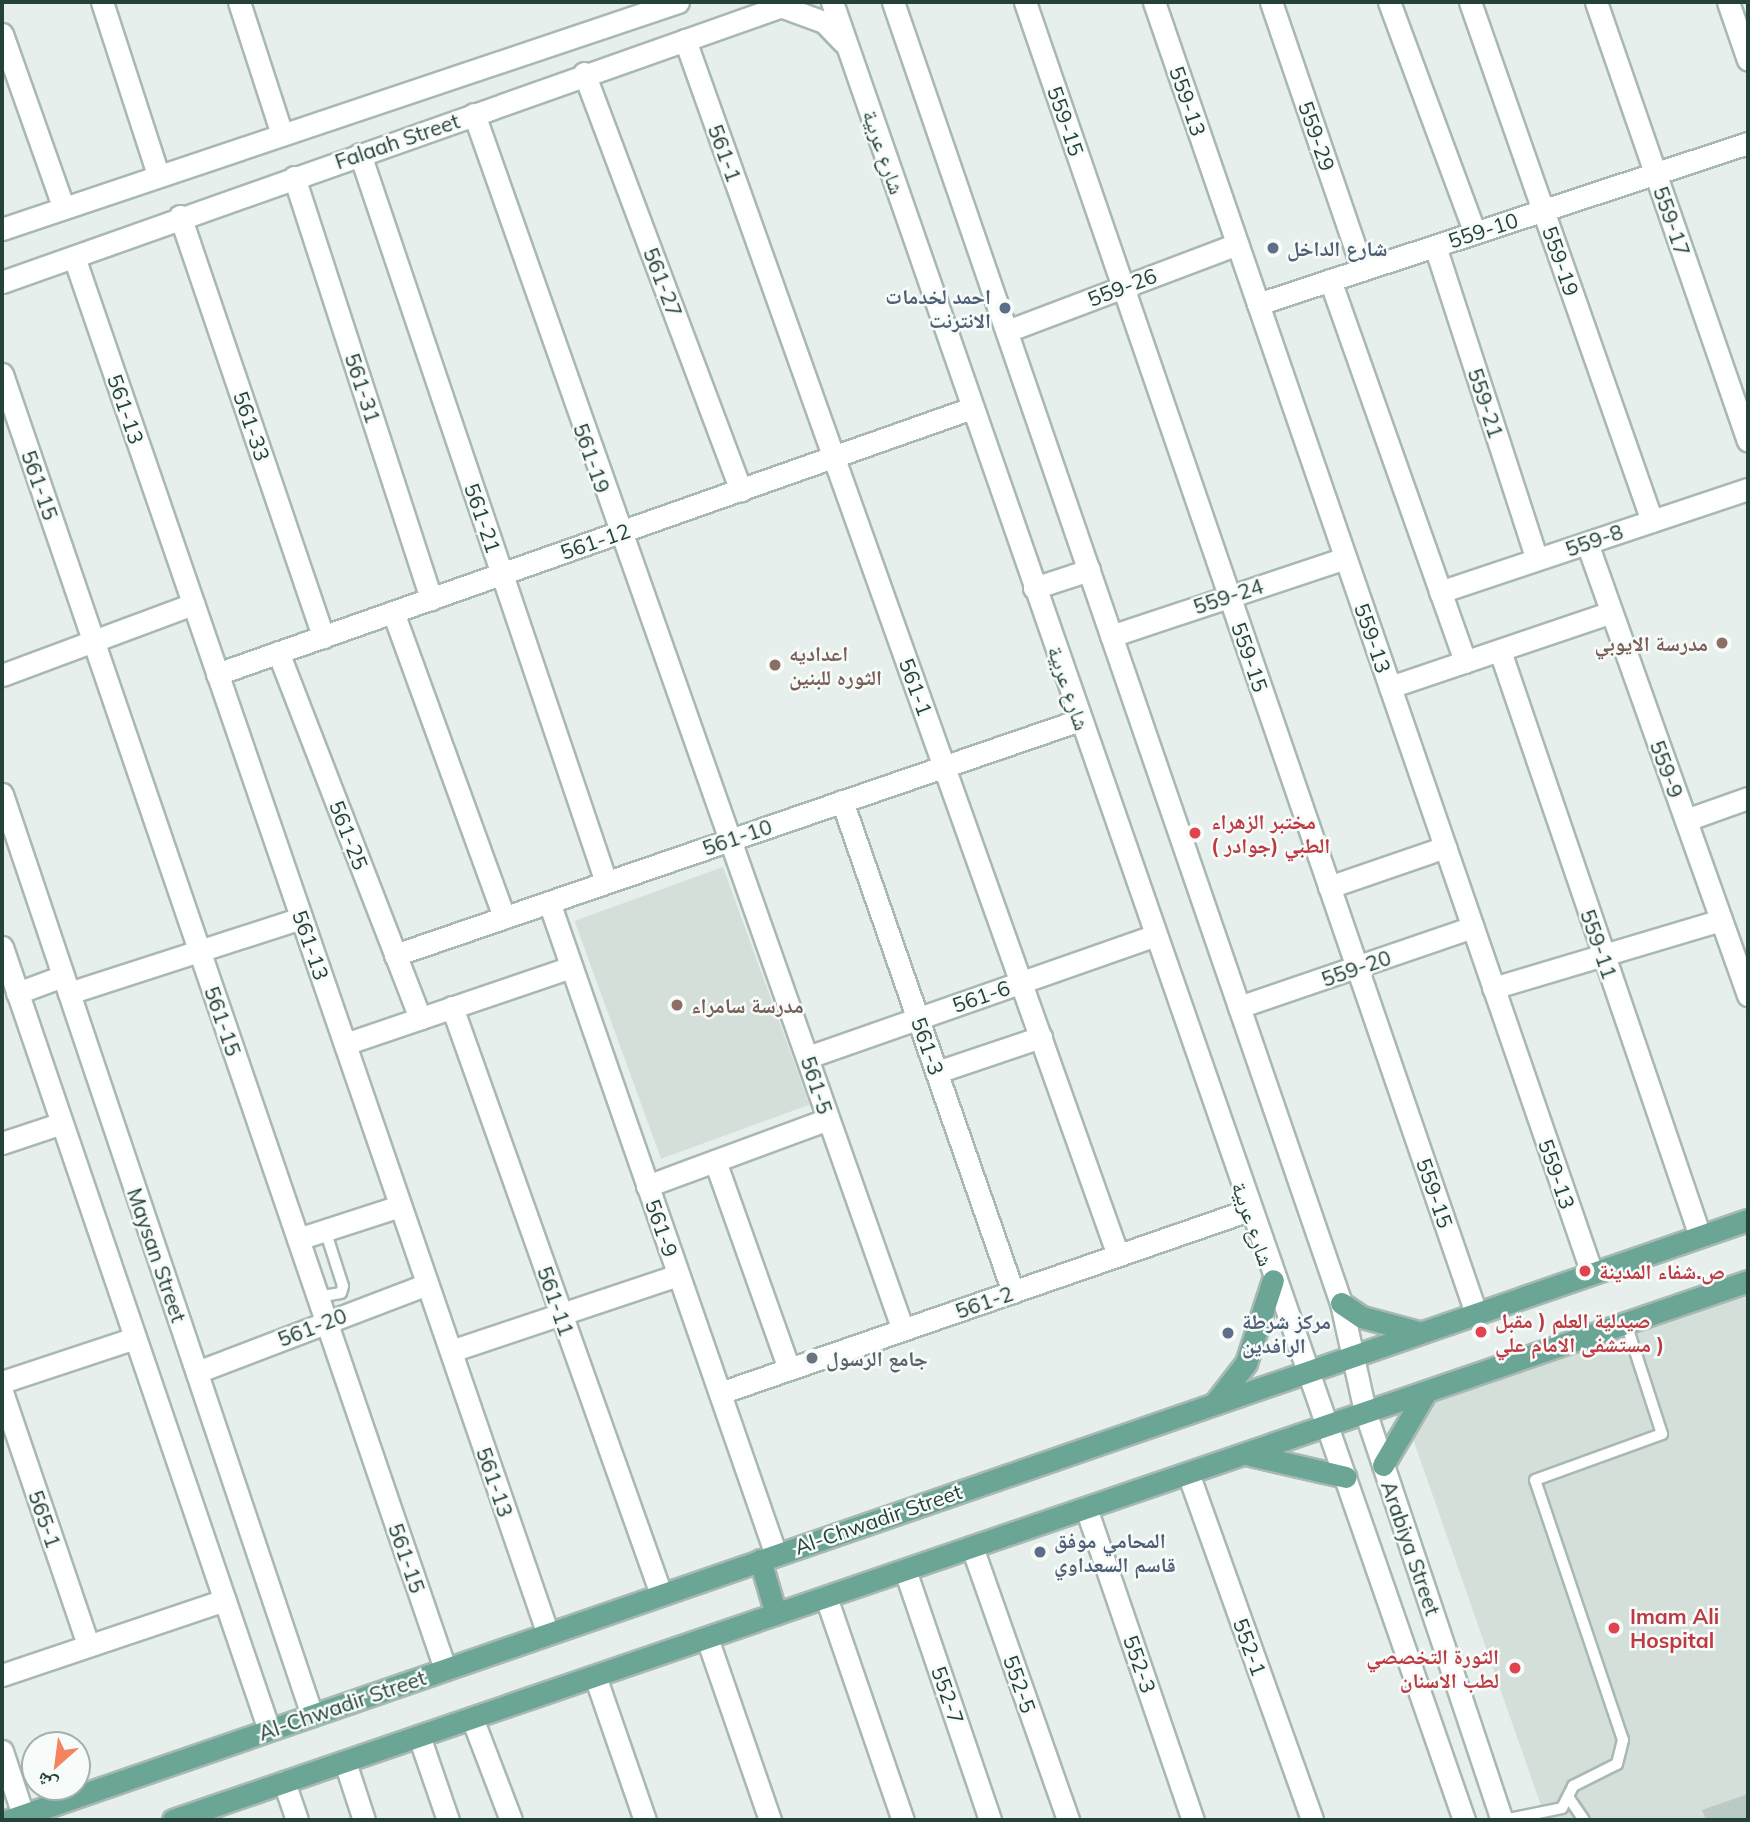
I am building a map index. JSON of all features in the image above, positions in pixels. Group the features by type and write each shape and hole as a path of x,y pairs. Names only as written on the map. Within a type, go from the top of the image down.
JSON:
{"main road":[{"name":"Al-Chwadir Street","path":"16,1818 1310,1372 1351,1354 1748,1220"},
{"path":"1214,1403 1246,1363 1273,1280"},
{"path":"173,1820 1329,1427 1365,1411 1748,1281"},
{"path":"1341,1303 1393,1328 1421,1332"},
{"path":"1383,1465 1426,1392"},
{"path":"1244,1454 1346,1477"},
{"path":"768,1557 776,1614"}],"street":[{"path":"102,2 158,174"},
{"path":"239,2 282,134"},
{"name":"Falaah Street","path":"2,229 158,174 678,2"},
{"name":"شارع عربية","path":"832,2 1273,1280 1310,1372"},
{"path":"893,2 1341,1303 1351,1354"},
{"path":"900,2 902,26"},
{"name":"559-15","path":"1025,2 1476,1313"},
{"name":"559-13","path":"1154,2 1592,1273"},
{"name":"559-29","path":"1271,2 1363,270"},
{"path":"1389,2 1475,233"},
{"name":"559-19","path":"1470,2 1652,521"},
{"name":"559-17","path":"1596,2 1748,440"},
{"path":"1728,2 1748,60"},
{"path":"787,4 824,22 848,48"},
{"name":"Falaah Street","path":"2,282 180,216 787,4"},
{"path":"2,34 63,206"},
{"name":"561-1","path":"685,40 1118,1255"},
{"name":"561-27","path":"584,74 741,490"},
{"name":"561-19","path":"474,114 727,841"},
{"name":"559-10","path":"1258,304 1748,143"},
{"name":"561-21","path":"360,154 606,882"},
{"name":"561-31","path":"294,177 431,599"},
{"name":"561-33","path":"180,216 323,636"},
{"name":"559-26","path":"1006,331 1237,244"},
{"name":"559-21","path":"1435,246 1537,559"},
{"name":"561-13","path":"74,257 548,1634"},
{"path":"1330,280 1465,662"},
{"name":"561-15","path":"2,374 445,1669"},
{"name":"561-12","path":"217,674 972,408"},
{"name":"559-8","path":"1440,592 1748,489"},
{"name":"559-9","path":"1587,543 1748,995"},
{"name":"559-24","path":"1111,636 1345,558"},
{"path":"1034,588 1089,570"},
{"path":"2,675 193,604"},
{"path":"393,612 504,917"},
{"path":"1390,687 1611,612"},
{"name":"559-11","path":"1500,651 1700,1236"},
{"name":"561-25","path":"278,652 420,1018"},
{"name":"561-10","path":"395,954 1080,720"},
{"name":"Maysan Street","path":"2,794 313,1715"},
{"path":"1686,820 1748,798"},
{"name":"561-3","path":"842,801 1013,1292"},
{"name":"561-5","path":"727,841 808,1057 903,1330"},
{"path":"1329,887 1445,846"},
{"name":"561-9","path":"549,902 720,1393 768,1557"},
{"path":"18,993 199,951 302,918"},
{"path":"1493,988 1721,920"},
{"name":"559-20","path":"1239,1006 1473,928"},
{"name":"561-6","path":"808,1057 1154,936"},
{"path":"2,947 269,1730"},
{"path":"345,1044 571,967"},
{"name":"561-11","path":"452,1007 661,1594"},
{"path":"937,1072 1041,1037"},
{"path":"648,1186 828,1119"},
{"path":"2,1143 62,1123"},
{"path":"715,1161 789,1369"},
{"path":"298,1239 400,1206"},
{"name":"561-2","path":"720,1393 1249,1210"},
{"path":"451,1351 561,1317 678,1275"},
{"name":"561-20","path":"197,1372 427,1284"},
{"path":"2,1382 135,1338"},
{"name":"Arabiya Street","path":"1351,1354 1365,1411 1503,1820"},
{"name":"Arabiya Street","path":"1310,1372 1464,1820"},
{"name":"565-1","path":"2,1392 88,1645"},
{"name":"552-1","path":"1188,1473 1312,1820"},
{"name":"552-3","path":"1087,1508 1193,1820"},
{"name":"552-5","path":"972,1547 1068,1820"},
{"name":"552-7","path":"905,1570 990,1820"},
{"path":"826,1597 903,1820"},
{"path":"2,1675 225,1600"},
{"path":"707,1638 770,1820"},
{"path":"595,1676 645,1820"},
{"path":"472,1718 511,1820"},
{"path":"419,1736 448,1820"},
{"path":"2,1751 16,1818"},
{"path":"345,1762 364,1820"},
{"path":"284,1782 297,1820"}],"lane":[{"path":"318,1297 341,1293 343,1286 324,1230"},
{"path":"1503,1820 1562,1808 1573,1786 1617,1764 1623,1740 1535,1480 1662,1434 1626,1323"},
{"path":"1569,1798 1584,1820"}],"shaded area":[{"path":"723,867 810,1105 661,1159 575,921"},
{"name":"Imam Ali Hospital","path":"1748,1295 1748,1820 1546,1820 1412,1436 1430,1403"}],"building":[{"path":"1748,1794 1748,1820 1706,1820 1702,1810"}],"place":[{"name":"شارع الداخل","path":"1273,248"},
{"name":"احمد لخدمات الانترنت","path":"1005,308"},
{"name":"مدرسة الايوبي","path":"1722,643"},
{"name":"اعداديه الثوره للبنين","path":"775,665"},
{"name":"مختبر الزهراء الطبي (جوادر )","path":"1195,833"},
{"name":"مدرسة سامراء","path":"677,1005"},
{"name":"ص.شفاء المدينة","path":"1585,1271"},
{"name":"صيدلية العلم ( مقبل مستشفى الامام علي )","path":"1481,1332"},
{"name":"مركز شرطة الرافدين","path":"1228,1333"},
{"name":"جامع الرسول","path":"812,1358"},
{"name":"المحامي موفق قاسم السعداوي","path":"1040,1552"},
{"name":"Imam Ali Hospital","path":"1614,1628"},
{"name":"الثورة التخصصي لطب الاسنان","path":"1515,1668"}]}
